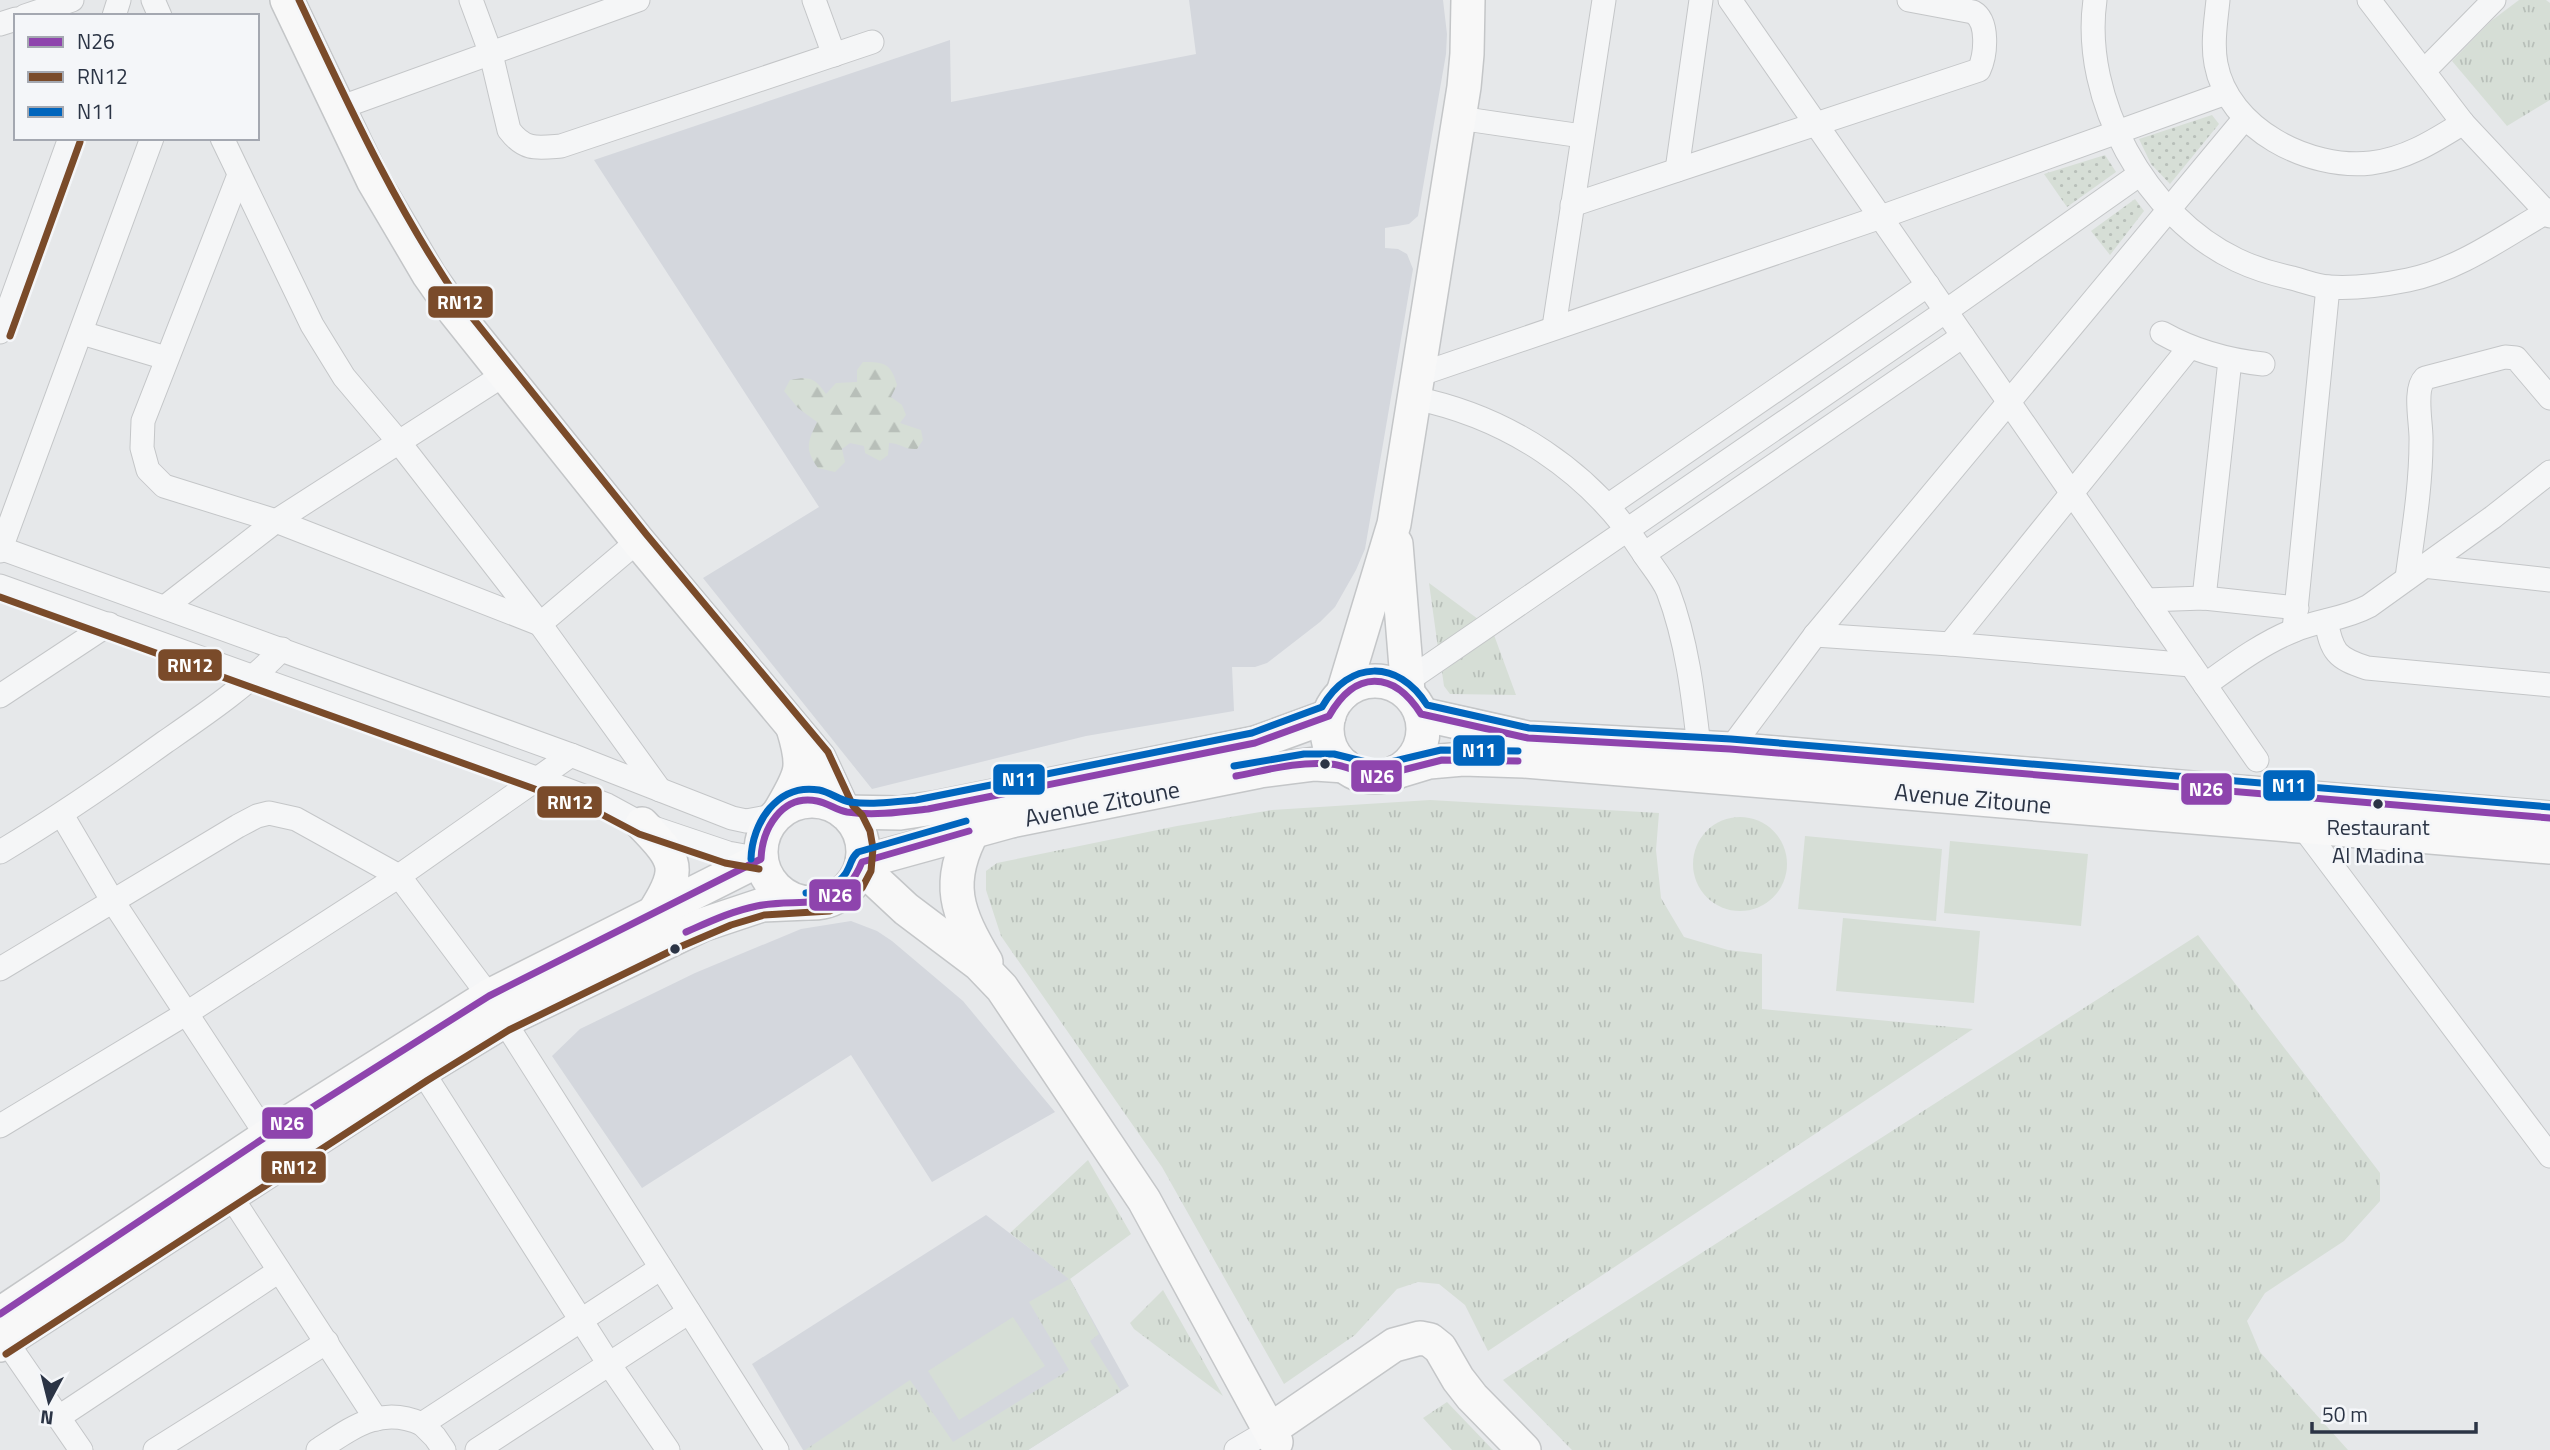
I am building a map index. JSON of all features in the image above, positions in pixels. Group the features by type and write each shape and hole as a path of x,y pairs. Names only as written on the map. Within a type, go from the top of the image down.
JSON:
{"main road":[{"path":"287,0 373,180 412,248 455,312 638,541 819,758 844,811 860,834 863,848 862,864 853,882 841,894 817,902 782,894 772,884 761,859 763,836 800,772 802,756 793,728"},
{"path":"1394,524 1412,696 1423,727 1422,741 1408,764 1384,776 1370,776 1356,773 1345,766 1329,743 1327,730 1394,524 1459,118 1467,54 1468,0"},
{"path":"1336,705 1367,682 1380,681 1394,685 1412,696"},
{"name":"Avenue Zitoune","path":"1412,696 1528,738 1714,748 2550,818"},
{"name":"Avenue Zitoune","path":"844,811 900,813 940,807 1255,743 1336,705"},
{"name":"Avenue Zitoune","path":"1396,772 1429,762 1463,759 1524,761 2550,847"},
{"name":"Avenue Zitoune","path":"862,864 974,829 1260,771 1315,764 1345,766"},
{"path":"777,814 795,803 812,800 829,803 844,811"},
{"path":"642,824 663,845 672,867 669,889 653,914"},
{"path":"974,829 959,861 955,889 965,927 1002,988 1144,1200 1277,1443 1394,1345 1420,1338 1430,1340 1440,1348 1472,1397 1524,1450"},
{"path":"2,1334 267,1136 496,1008 653,914 761,859"},
{"path":"862,864 906,909 979,964 1002,988"},
{"path":"2,1334 230,1195 422,1071 496,1008 702,925 762,905 859,898 906,909"}],"street":[{"path":"31,14 72,0"},
{"path":"471,0 491,54 509,130 517,139 532,148 561,146 872,42"},
{"path":"339,108 638,0"},
{"path":"814,0 834,55"},
{"path":"1467,54 1477,0"},
{"path":"1554,327 1604,0"},
{"path":"1677,170 1702,0"},
{"path":"1730,0 2257,760"},
{"path":"1572,205 1979,70 1983,50 1983,24 1980,17 1973,12 1909,0"},
{"path":"2095,0 2093,41 2097,74 2107,106 2140,174 2170,211 2211,244 2236,259 2271,273 2328,287 2376,285 2439,272 2464,261 2549,212 2463,123 2369,0"},
{"path":"2218,0 2216,64 2226,93 2245,118 2266,136 2312,156 2341,162 2370,163 2399,157 2426,147 2463,123"},
{"path":"2425,70 2494,0"},
{"path":"1416,386 1554,327 1881,217 2226,93"},
{"path":"1459,118 1582,136"},
{"path":"1714,748 1815,635 2245,118"},
{"path":"0,332 69,140"},
{"path":"151,140 1,550 282,649 571,755 732,818 746,821 777,814"},
{"path":"223,140 312,325 344,377 398,441 540,624 660,790"},
{"path":"1412,696 1628,530 2140,174"},
{"path":"239,175 143,421 142,448 148,470 164,486 276,521 540,624"},
{"path":"1609,505 1928,285"},
{"path":"2205,685 2295,619 2328,287"},
{"path":"82,332 166,358"},
{"path":"2162,333 2189,348 2230,360 2263,364"},
{"path":"1644,554 1963,336"},
{"path":"1950,644 2189,348"},
{"path":"2415,572 2421,442 2420,382 2425,378 2505,357 2516,358 2550,398"},
{"path":"2204,598 2230,360"},
{"path":"165,607 276,521 505,374"},
{"path":"1416,386 1440,403 1511,430 1576,475 1609,505 1667,588 1714,748"},
{"path":"2146,600 2204,598 2295,619 2326,621 2354,614 2493,517 2550,472"},
{"path":"540,624 638,541"},
{"path":"2415,572 2550,580"},
{"path":"0,586 536,778 607,805 642,824 728,853 761,859"},
{"path":"2326,621 2331,645 2337,654 2367,668 2550,685"},
{"path":"0,696 109,624"},
{"path":"1815,635 2191,665"},
{"path":"0,852 62,815 255,677 282,649"},
{"path":"0,1126 187,1013 399,876 571,755"},
{"path":"0,969 238,826 269,813 296,819 399,876 496,1008 777,1450"},
{"path":"62,815 112,900 267,1136"},
{"path":"2302,827 2550,1156"},
{"path":"422,1071 581,1321 668,1450"},
{"path":"230,1195 376,1419"},
{"path":"422,1424 661,1268"},
{"path":"59,1417 279,1271"},
{"path":"477,1450 689,1312"},
{"path":"2,1334 81,1450"},
{"path":"155,1450 327,1342"},
{"path":"318,1450 362,1422 395,1417 422,1424 444,1450"},
{"path":"1236,1450 1277,1443"}],"shaded area":[{"path":"1189,0 1443,0 1447,34 1446,54 1418,216 1409,224 1385,228 1385,248 1398,249 1407,254 1413,269 1365,549 1335,607 1320,622 1267,663 1255,667 1232,667 1234,711 1086,736 872,789 703,578 819,507 594,160 950,40 951,102 1196,54"},
{"path":"851,921 877,931 892,941 963,1001 1055,1112 932,1182 851,1055 642,1188 552,1056 580,1029 695,973 801,929"},
{"path":"986,1215 1070,1279 1129,1386 1028,1450 803,1450 752,1364"}],"green space":[{"path":"2519,0 2546,0 2550,3 2550,100 2507,126 2452,61 2491,21"},
{"path":"2212,115 2219,124 2170,184 2151,164 2139,139"},
{"path":"2105,155 2116,172 2067,207 2044,174"},
{"path":"2135,199 2144,211 2110,255 2091,231"},
{"path":"863,362 881,363 889,368 897,385 891,397 902,405 906,415 900,423 921,430 923,440 917,449 889,443 888,455 880,461 865,453 864,446 850,443 842,449 845,462 835,472 818,468 809,450 811,435 817,422 798,408 784,391 790,380 807,378 819,384 826,394 836,383 857,382 857,370"},
{"path":"1429,583 1478,619 1438,648"},
{"path":"1494,635 1516,695 1450,694 1444,686 1442,672"},
{"path":"1430,800 1659,813 1656,850 1661,898 1684,937 1728,950 1762,954 1762,1009 1973,1029 1488,1351 1465,1305 1439,1284 1418,1282 1397,1289 1355,1335 1284,1384 1162,1167 1001,936 986,890 986,871 997,863 1177,826 1272,810"},
{"path":"1740,817 1758,820 1773,831 1784,846 1787,864 1784,882 1773,897 1758,908 1740,911 1722,908 1707,897 1696,882 1693,864 1696,846 1707,831 1722,820"},
{"path":"1805,836 1942,849 1936,921 1798,909"},
{"path":"1950,841 2088,854 2081,926 1944,913"},
{"path":"1843,918 1980,931 1974,1003 1836,991"},
{"path":"2198,935 2380,1173 2380,1201 2344,1241 2265,1293 2247,1321 2260,1352 2348,1450 1572,1450 1503,1380"},
{"path":"1088,1160 1131,1234 1070,1279 1099,1334 1090,1341 1121,1391 1028,1450 805,1450 910,1380 953,1442 1069,1370 1029,1302 1069,1279 1010,1233"},
{"path":"1163,1290 1223,1396 1134,1329 1130,1323"},
{"path":"1013,1317 1045,1366 959,1420 928,1371"},
{"path":"1447,1402 1493,1450 1452,1450 1423,1418"}],"transit line":[{"name":"RN12","path":"6,1354 509,1030 675,949 731,925 764,915 830,911 848,901 862,888 871,871 873,848 870,831 862,815 853,806 828,752 646,534 463,306 395,195 299,0"},
{"name":"RN12","path":"10,336 80,142"},
{"name":"RN12","path":"0,597 532,788 603,815 639,834 725,863 759,869"},
{"name":"N11","path":"751,859 756,832 770,808 779,799 804,789 827,792 846,801 858,803 916,800 1252,733 1322,707 1346,680 1374,671 1402,679 1427,705 1529,728 1731,739 2550,807"},
{"name":"N26","path":"0,1314 267,1136 489,996 761,859 770,826 776,817 793,803 817,801 843,811 867,814 928,809 1255,743 1329,716 1350,690 1374,681 1398,689 1421,714 1528,738 1730,749 2550,818"},
{"name":"N11","path":"1234,766 1304,754 1334,754 1378,765 1441,750 1518,751"},
{"name":"N26","path":"1236,776 1318,763 1379,776 1442,760 1518,761"},
{"name":"N11","path":"806,893 837,882 846,873 858,852 966,821"},
{"name":"N26","path":"686,932 748,908 818,901 831,897 843,890 853,879 862,862 969,831"}],"place":[{"name":"Restaurant Al Madina","path":"2378,804"}]}
